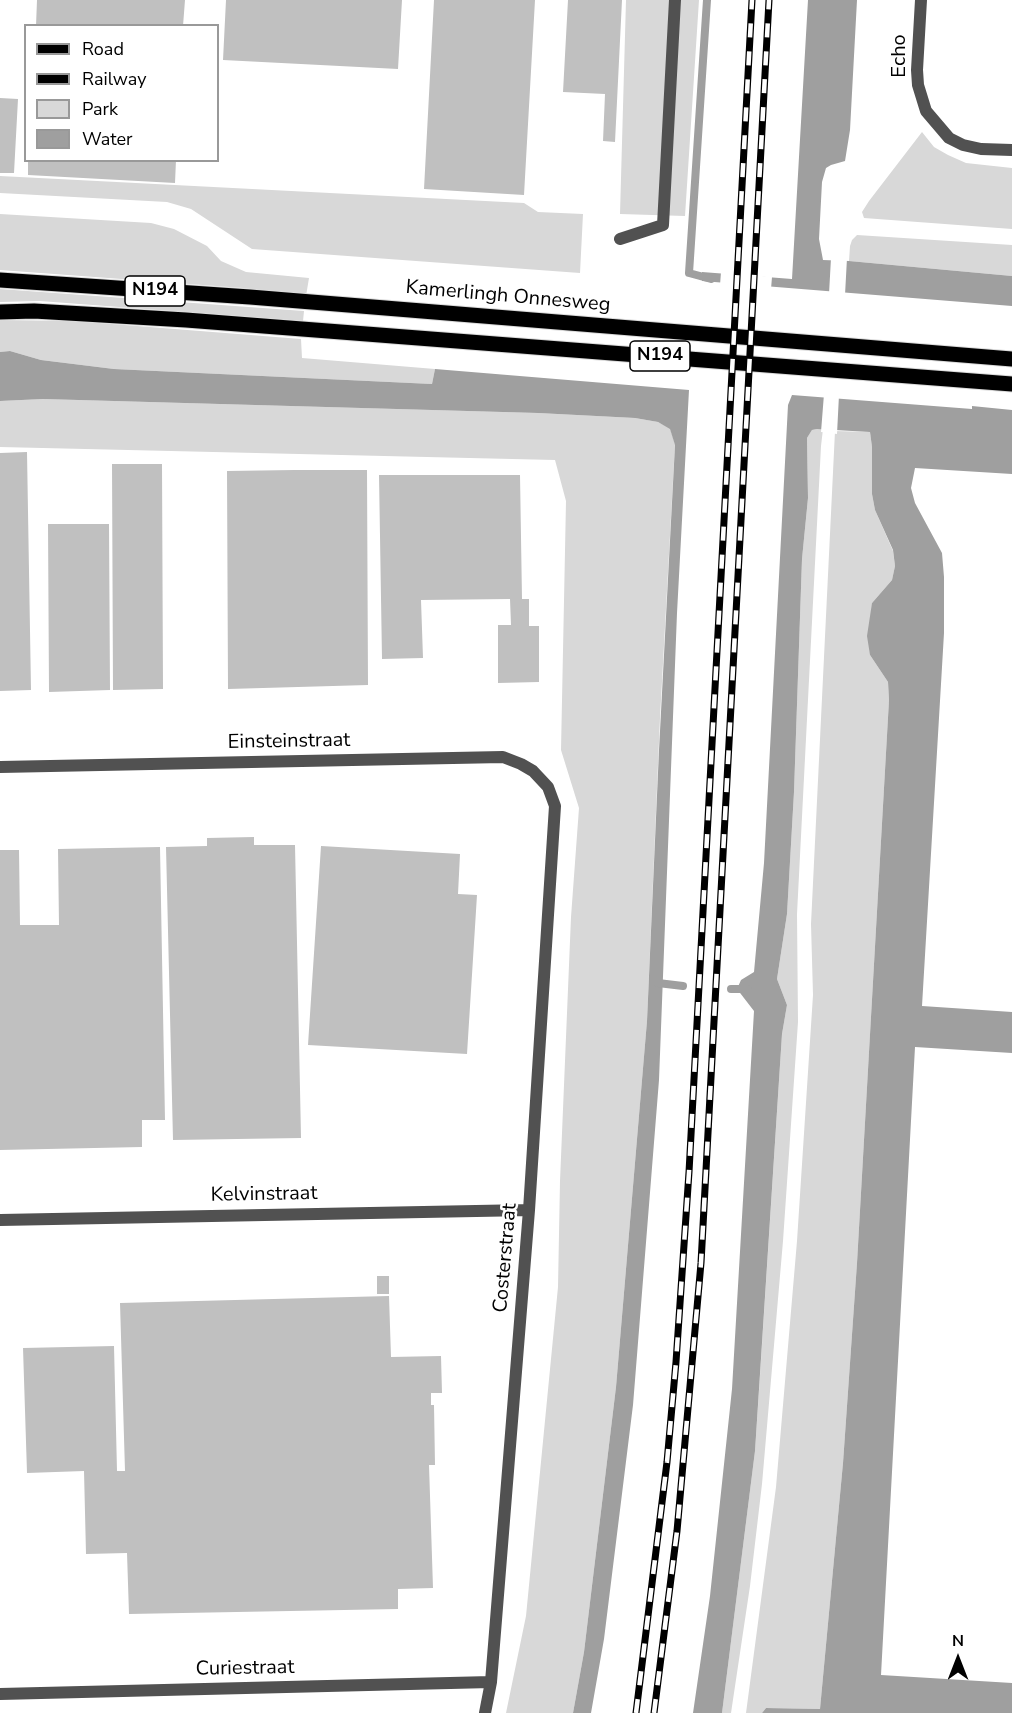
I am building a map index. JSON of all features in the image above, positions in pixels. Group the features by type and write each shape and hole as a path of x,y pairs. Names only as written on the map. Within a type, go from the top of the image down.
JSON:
{"main road":[{"name":"Kamerlingh Onnesweg","path":"0,280 250,297 1012,358"},
{"name":"N194","path":"0,312 34,311 197,321 1012,384"}],"street":[{"path":"620,239 663,225 675,0"},
{"name":"Echo","path":"921,0 917,70 918,85 926,111 949,138 963,145 981,149 1012,150"},
{"name":"Einsteinstraat","path":"0,767 503,757 533,771 548,787 555,806"},
{"name":"Costerstraat","path":"485,1713 491,1682 529,1210 555,806"},
{"name":"Kelvinstraat","path":"0,1220 529,1210"},
{"name":"Curiestraat","path":"0,1695 491,1682"}],"green space":[{"path":"626,0 699,0 685,216 620,214"},
{"path":"922,132 934,147 966,163 1012,168 1012,229 864,218 862,212 869,201"},
{"path":"0,176 524,203 538,212 583,214 580,273 252,249 191,209 167,202 0,193"},
{"path":"0,214 151,223 174,229 207,246 221,261 246,272 309,278 306,296 243,288 0,270"},
{"path":"857,235 1012,245 1012,276 849,261 850,246"},
{"path":"0,289 304,311 303,321 40,301 0,302"},
{"path":"0,320 74,321 301,339 302,358 435,369 432,384 114,369 41,360 10,351 0,352"},
{"path":"43,399 538,413 635,418 658,422 670,428 675,444 647,1021 616,1387 584,1652 573,1713 506,1713 526,1616 558,1287 571,917 579,808 561,750 566,501 555,460 0,447 0,401"},
{"path":"823,429 797,914 798,1022 783,1241 762,1484 750,1586 731,1713 722,1713 755,1451 782,1034 787,1005 777,979 787,914 794,792 802,559 808,498 807,438 812,430"},
{"path":"835,431 870,432 872,494 875,510 893,551 895,566 892,580 872,603 870,655 888,682 889,700 857,1263 843,1463 820,1709 766,1708 762,1713 746,1713 776,1487 797,1241 813,995 811,924"}],"water":[{"path":"808,0 857,0 850,130 845,161 826,168 822,182 819,239 823,260 1012,276 1012,306 702,281 702,272 792,279"},
{"path":"10,351 41,360 114,369 432,384 435,369 689,390 677,613 659,1080 633,1405 604,1639 591,1713 573,1713 584,1652 616,1387 647,1021 675,445 670,429 658,422 635,418 538,413 43,399 0,401 0,352"},
{"path":"792,395 1012,410 1012,474 915,468 911,488 915,503 942,553 944,577 944,633 922,1006 1012,1012 1012,1053 915,1047 881,1675 1012,1683 1012,1713 762,1713 766,1708 820,1709 843,1463 857,1263 889,700 888,682 870,655 867,636 872,603 892,580 895,566 893,550 875,510 872,494 870,432 817,429 812,430 807,438 808,498 802,559 794,792 787,914 777,979 787,1005 782,1034 755,1451 722,1713 693,1713 710,1596 732,1389 754,1011 737,989 741,980 754,972 764,863 788,405"}],"pier":[{"path":"831,258 847,258 845,295 829,294"},
{"path":"721,272 772,277 771,289 720,285"},
{"path":"824,394 839,395 837,434 821,432"}],"building":[{"path":"37,0 185,0 183,24 36,24"},
{"path":"226,0 402,0 398,69 223,60"},
{"path":"434,0 535,0 524,195 424,189"},
{"path":"568,0 622,0 615,142 603,141 605,94 563,92"},
{"path":"0,98 18,99 14,173 0,173"},
{"path":"28,162 176,162 175,183 28,175"},
{"path":"27,452 31,690 0,691 0,453"},
{"path":"112,464 162,464 163,689 113,690"},
{"path":"367,470 368,685 228,689 227,471"},
{"path":"379,475 520,475 522,599 529,599 529,626 539,626 539,682 498,683 498,625 511,625 510,599 421,600 423,658 382,659"},
{"path":"48,524 109,524 110,690 49,692"},
{"path":"254,837 254,845 295,845 301,1138 173,1140 166,847 207,846 207,838"},
{"path":"321,846 460,854 458,894 477,895 467,1054 308,1045"},
{"path":"160,847 165,1120 142,1120 142,1147 0,1150 0,850 19,850 20,925 59,925 58,849"},
{"path":"377,1276 389,1276 389,1294 377,1294"},
{"path":"389,1296 391,1357 441,1356 442,1393 431,1393 431,1405 434,1405 435,1465 429,1465 433,1588 398,1589 398,1609 129,1614 127,1553 86,1554 84,1471 27,1473 23,1348 114,1346 117,1471 125,1471 120,1303"}],"waterway":[{"path":"707,0 689,273 711,279"},
{"path":"658,983 683,986"},
{"path":"731,989 748,989"}],"railway":[{"path":"636,1713 667,1462 689,1172 752,0"},
{"path":"654,1713 677,1531 701,1263 769,0"}]}
